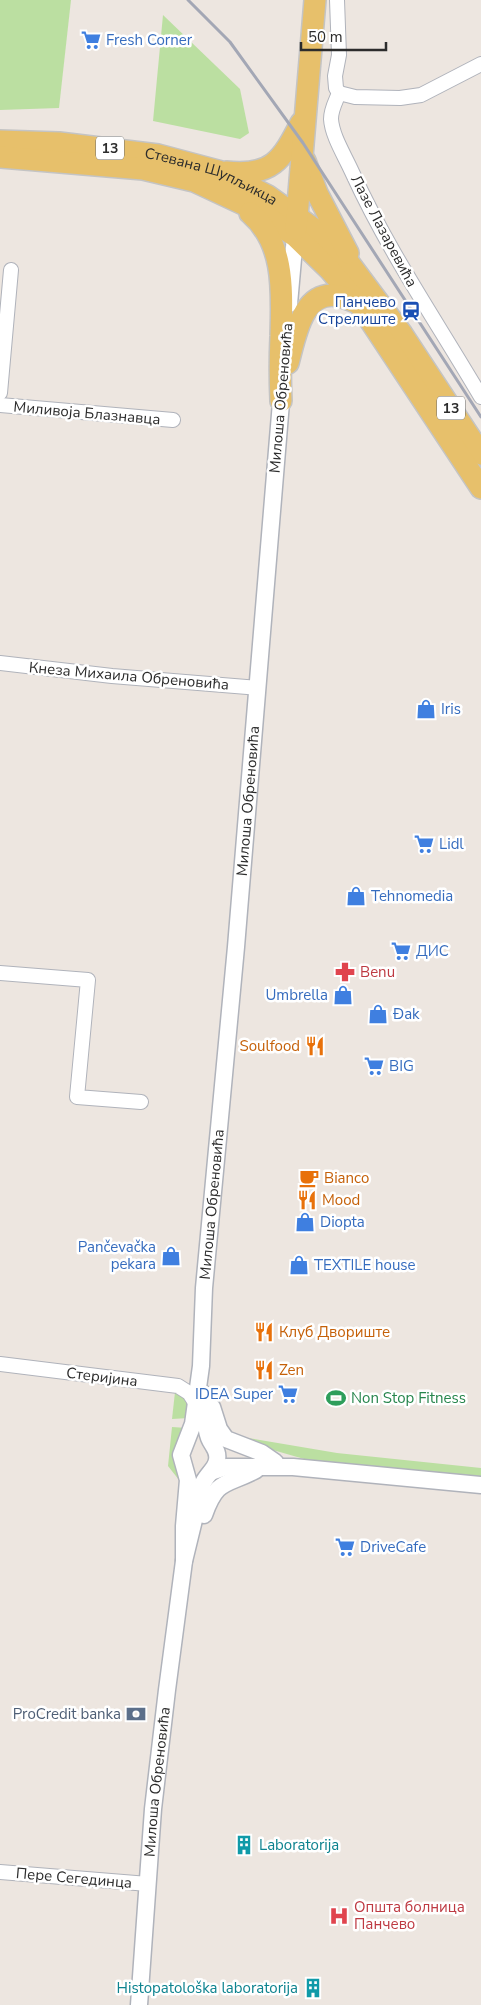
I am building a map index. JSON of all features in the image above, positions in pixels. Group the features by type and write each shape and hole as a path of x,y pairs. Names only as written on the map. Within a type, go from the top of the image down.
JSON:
{"main road":[{"path":"296,226 315,0"},
{"path":"218,171 244,174 258,172 272,166 282,156 304,117"},
{"name":"Стевана Шупљикца","path":"0,140 115,148 158,155 218,171 268,196 296,226"},
{"path":"302,154 317,193 359,276"},
{"name":"Стевана Шупљикца","path":"0,157 143,169 194,182 222,193 258,212 296,226"},
{"path":"222,193 239,203 254,216 266,232 275,249 282,282 282,392"},
{"name":"13","path":"296,226 335,248 359,276 402,334 481,454"},
{"name":"13","path":"296,226 330,270 360,304 481,488"},
{"path":"282,392 300,321 315,299 324,296 337,296 360,304"}],"street":[{"path":"337,0 339,55 335,76 336,88 339,93 356,97 400,98 422,95 481,64"},
{"name":"Лазе Лазаревића","path":"339,93 332,110 331,120 335,134 371,214 392,252 481,397"},
{"name":"Милоша Обреновића","path":"201,1366 204,1288 258,688 296,226"},
{"path":"0,393 11,270"},
{"name":"Миливоја Блазнавца","path":"0,405 173,420"},
{"name":"Кнеза Михаила Обреновића","path":"0,663 112,676 258,688"},
{"path":"0,973 88,980 77,1097 141,1102"},
{"name":"Стеријина","path":"0,1364 178,1386 189,1393 196,1404"},
{"path":"184,1560 202,1488 218,1460 218,1454 208,1433 201,1366"},
{"path":"184,1560 184,1526 188,1488 181,1455 191,1432 201,1366"},
{"path":"204,1387 210,1399 219,1429 226,1439 262,1453 268,1465"},
{"path":"186,1445 198,1439 204,1439 226,1452 268,1465"},
{"path":"190,1540 202,1520 210,1497 217,1488 268,1465"},
{"path":"185,1468 196,1475 226,1467 268,1465 481,1485"},
{"name":"Милоша Обреновића","path":"139,2005 154,1800 184,1560"},
{"name":"Пере Сегединца","path":"0,1872 148,1884"}],"green space":[{"path":"0,0 71,0 59,108 0,110"},
{"path":"163,15 240,89 249,133 240,139 153,121"},
{"path":"175,1392 180,1393 188,1402 189,1418 172,1419"},
{"path":"172,1427 187,1428 179,1487 179,1480 168,1466"},
{"path":"242,1437 337,1453 481,1468 481,1477 318,1463 266,1448"}],"railway":[{"path":"188,0 230,42 303,143 481,417"}],"place":[{"name":"Fresh Corner","path":"91,40"},
{"name":"Панчево Стрелиште","path":"411,311"},
{"name":"Iris","path":"426,709"},
{"name":"Lidl","path":"424,844"},
{"name":"Tehnomedia","path":"356,896"},
{"name":"ДИС","path":"401,951"},
{"name":"Benu","path":"345,972"},
{"name":"Umbrella","path":"343,995"},
{"name":"Đak","path":"378,1014"},
{"name":"Soulfood","path":"315,1046"},
{"name":"BIG","path":"374,1066"},
{"name":"Bianco","path":"309,1178"},
{"name":"Mood","path":"307,1200"},
{"name":"Diopta","path":"305,1222"},
{"name":"Pančevačka pekara","path":"171,1256"},
{"name":"TEXTILE house","path":"299,1265"},
{"name":"Клуб Двориште","path":"264,1332"},
{"name":"Zen","path":"264,1370"},
{"name":"IDEA Super","path":"288,1394"},
{"name":"Non Stop Fitness","path":"336,1398"},
{"name":"DriveCafe","path":"345,1547"},
{"name":"ProCredit banka","path":"136,1714"},
{"name":"Laboratorija","path":"244,1845"},
{"name":"Општа болница Панчево","path":"339,1916"},
{"name":"Histopatološka laboratorija","path":"313,1988"}]}
